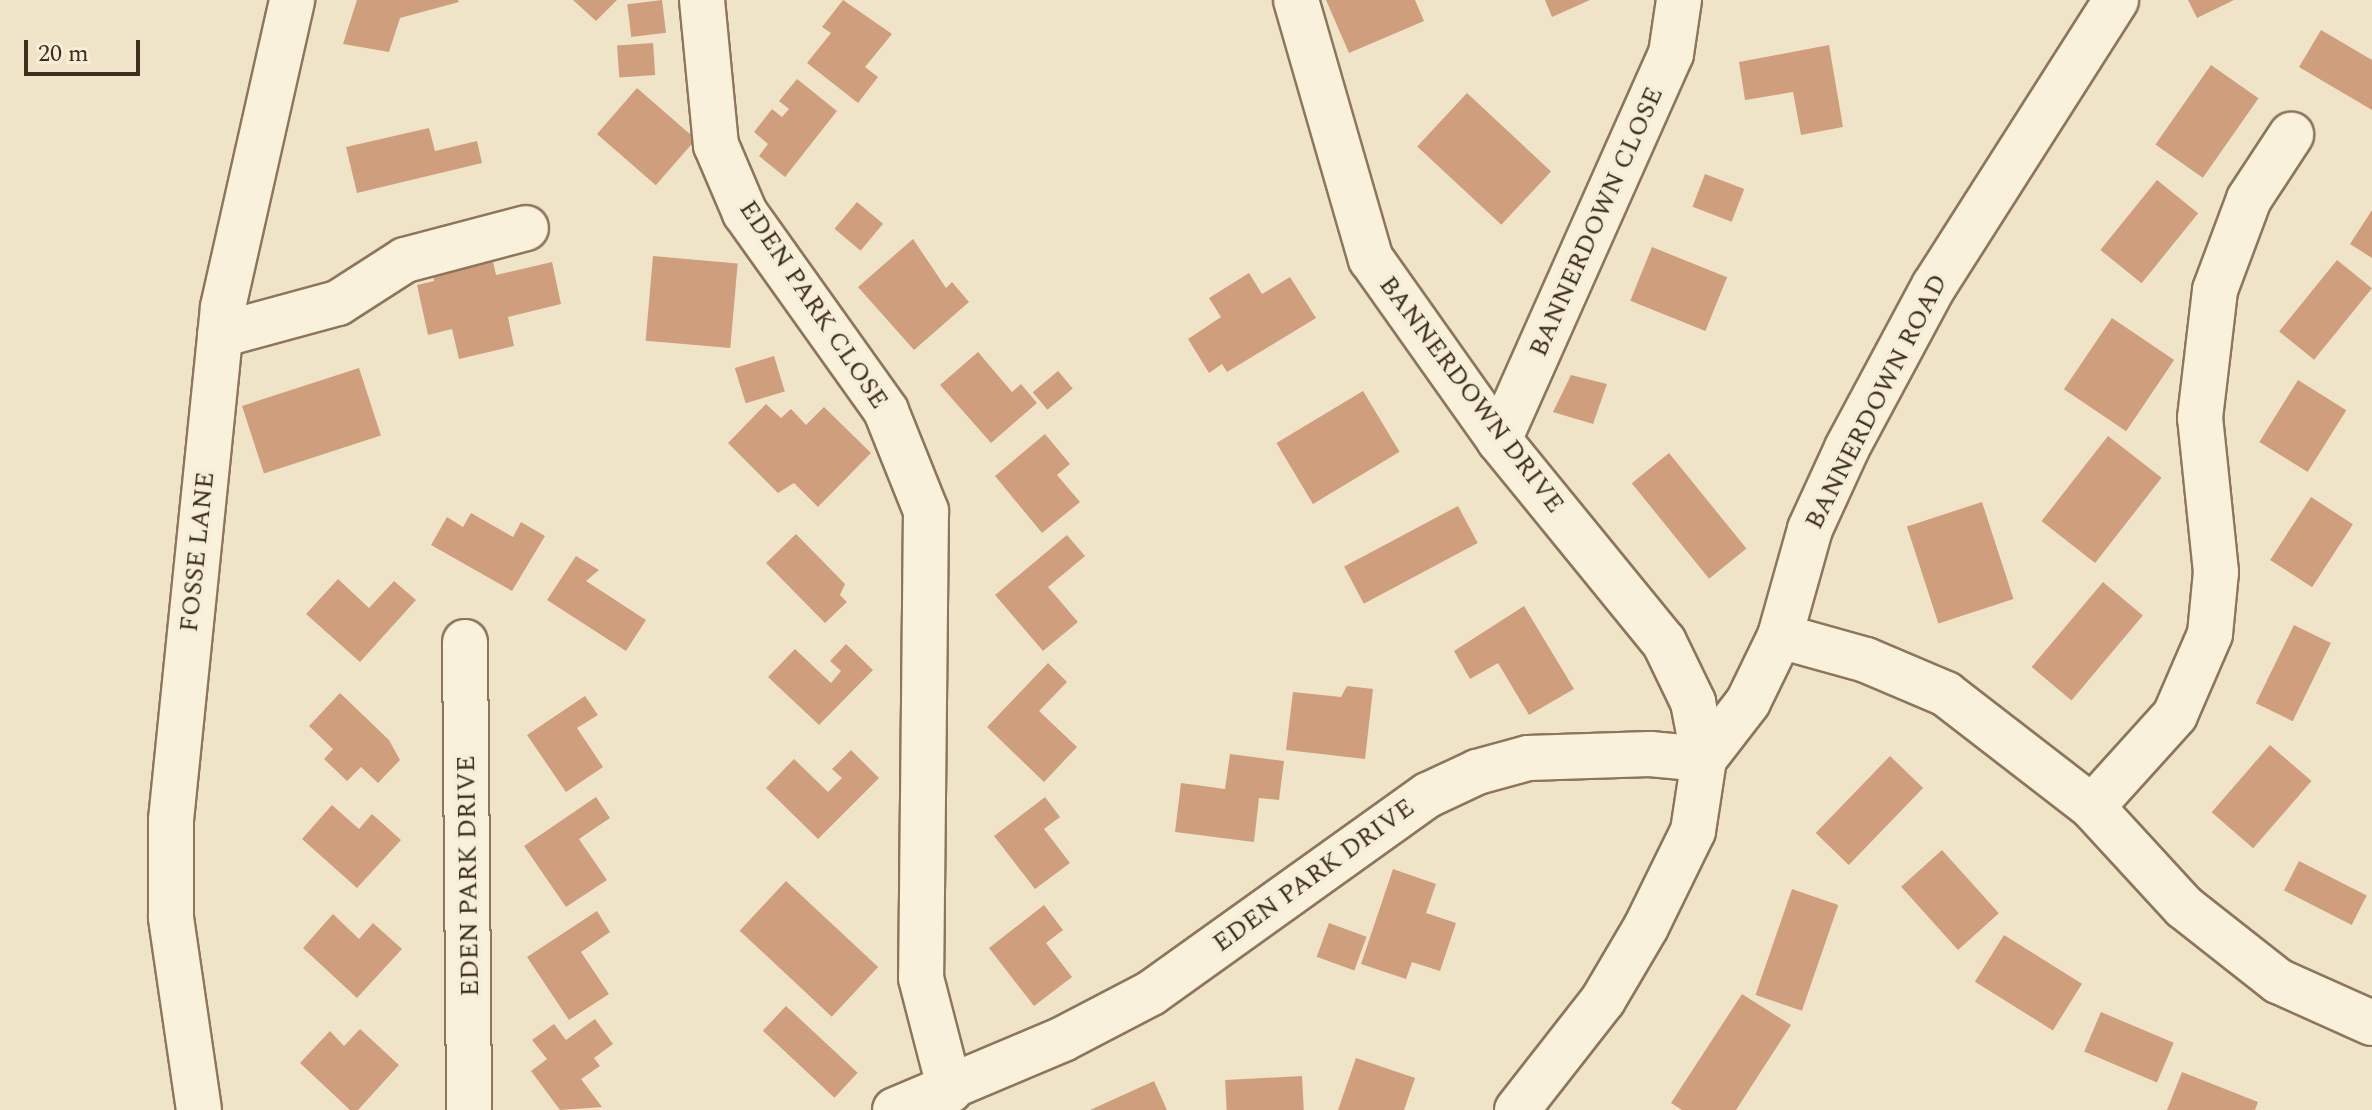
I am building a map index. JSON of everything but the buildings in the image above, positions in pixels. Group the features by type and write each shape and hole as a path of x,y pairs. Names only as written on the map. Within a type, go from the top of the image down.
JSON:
{"street":[{"name":"FOSSE LANE","path":"199,1110 171,917 171,820 220,335 292,0"},
{"name":"EDEN PARK CLOSE","path":"702,0 716,145 745,213 886,411 926,511 921,978 950,1090"},
{"name":"BANNERDOWN DRIVE","path":"1296,0 1371,259 1499,440 1664,642 1693,702 1704,759"},
{"name":"BANNERDOWN CLOSE","path":"1499,440 1671,54 1679,0"},
{"name":"BANNERDOWN ROAD","path":"1517,1110 1603,1000 1646,927 1693,831 1704,759 1748,702 1780,636 1810,529 1847,448 1934,286 2116,0"},
{"path":"2092,807 2175,715 2210,634 2216,572 2200,418 2215,290 2249,199 2291,135"},
{"path":"220,335 338,303 405,260 526,228"},
{"path":"1780,636 1866,660 1946,694 2092,807 2184,907 2278,981 2372,1023"},
{"name":"EDEN PARK DRIVE","path":"465,642 469,1110"},
{"name":"EDEN PARK DRIVE","path":"895,1110 950,1090 1151,993 1428,795 1477,772 1528,758 1650,754 1704,759"}]}
